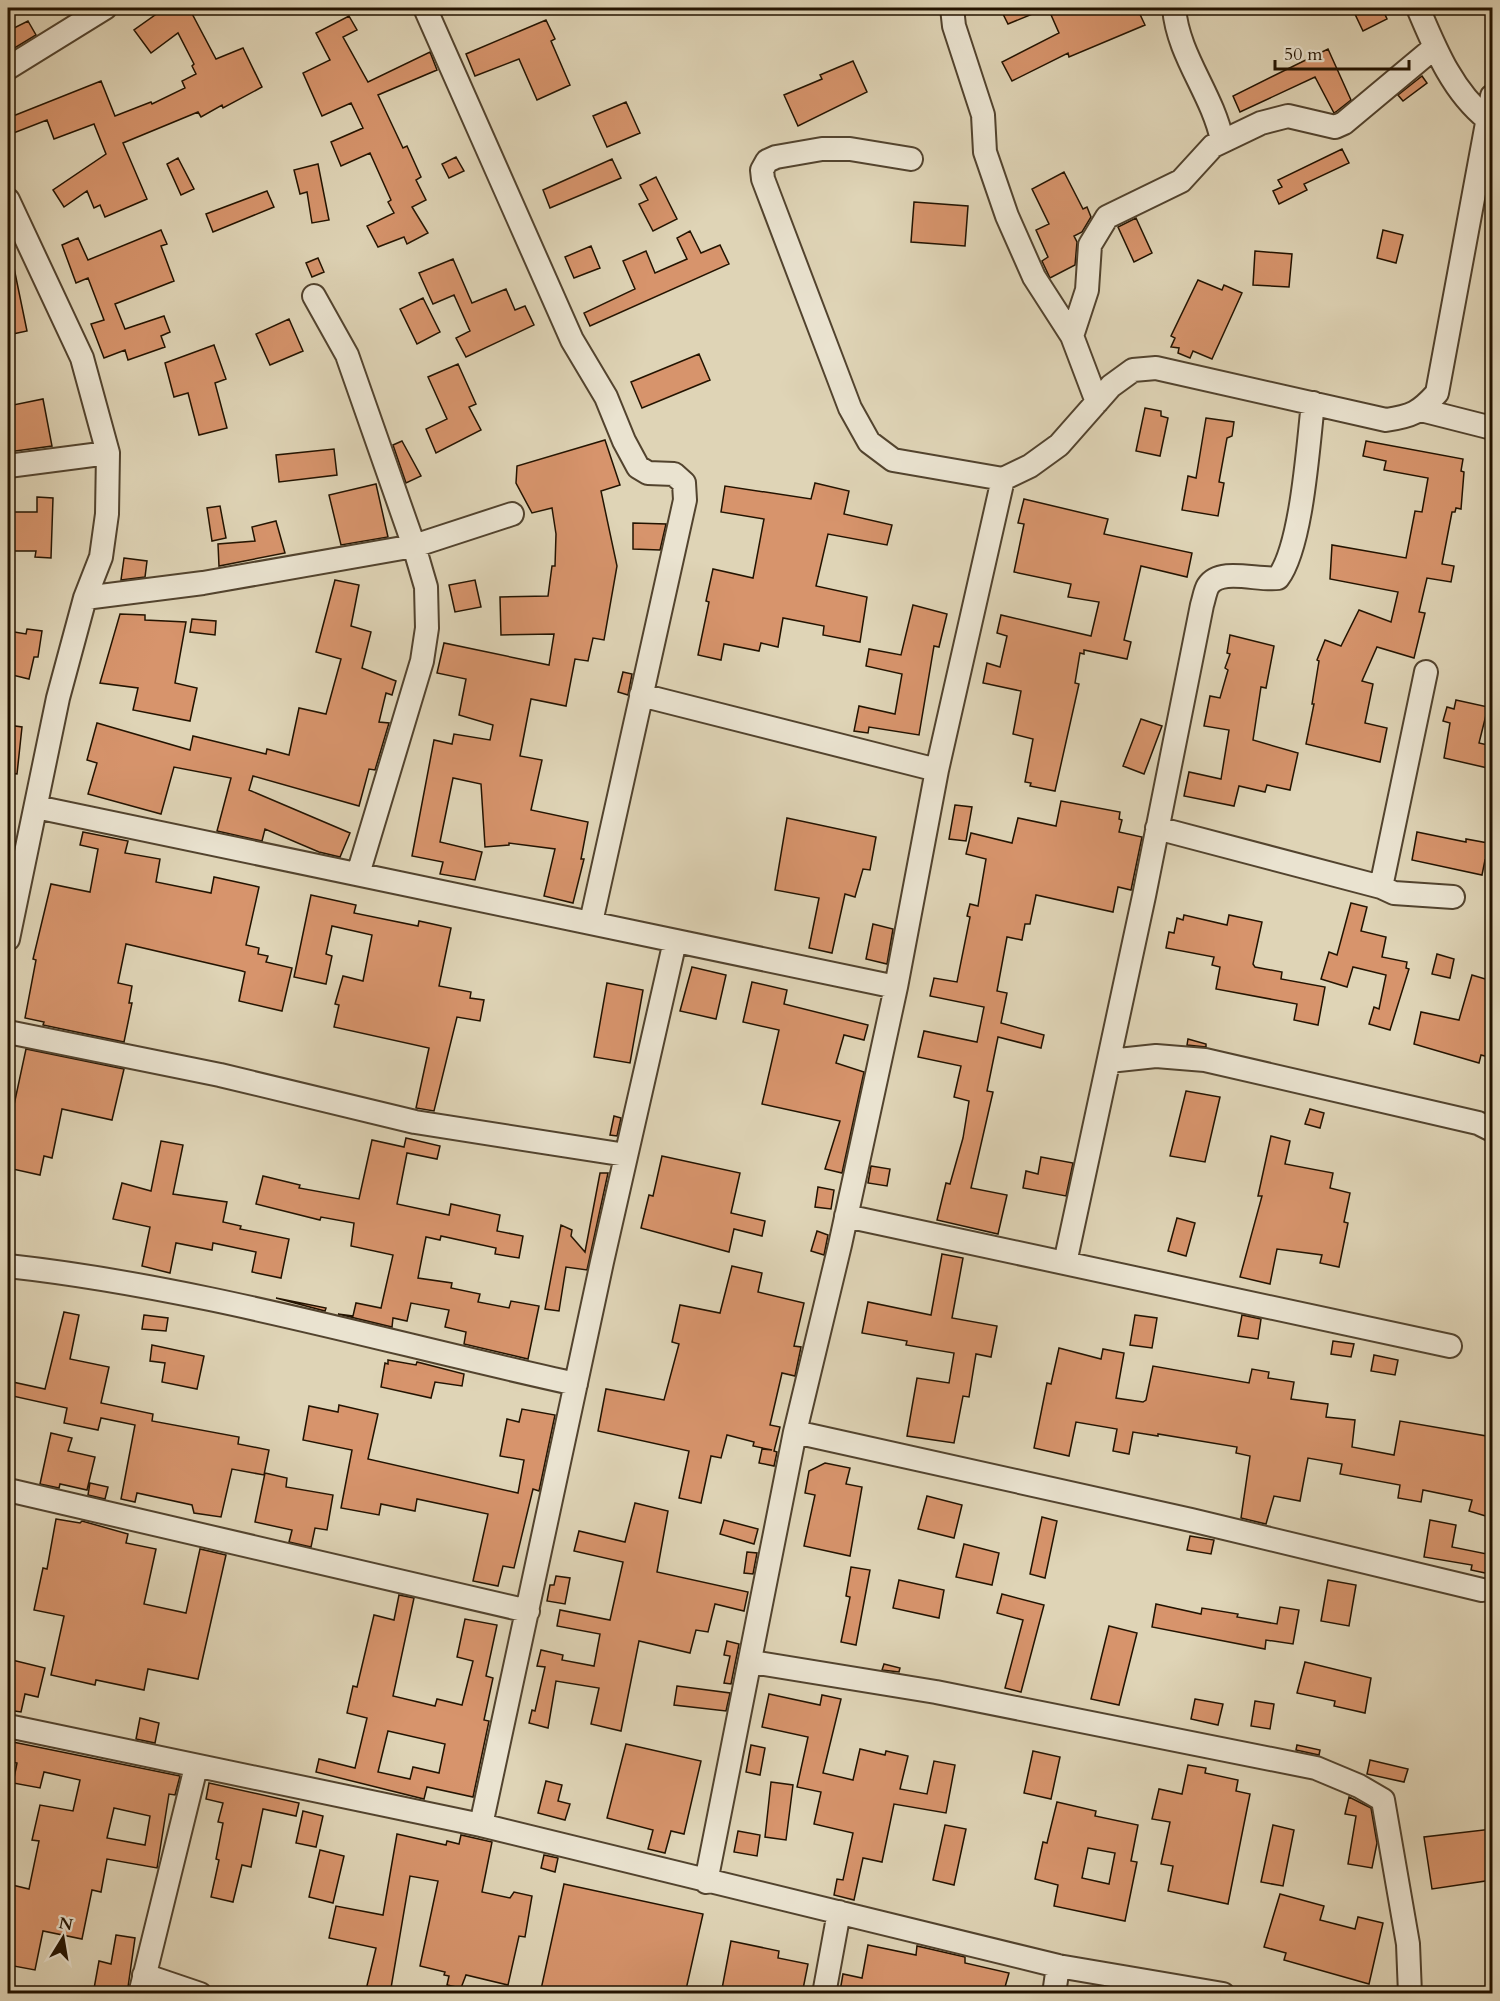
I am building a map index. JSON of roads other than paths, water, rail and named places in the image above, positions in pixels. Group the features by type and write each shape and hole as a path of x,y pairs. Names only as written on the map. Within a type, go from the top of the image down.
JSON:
{"street":[{"path":"8,68 105,8"},
{"path":"425,8 572,340 606,397 624,441 638,467 648,473 674,474 684,483 686,500 591,922"},
{"path":"952,8 954,26 983,116 985,152 1007,216 1034,277 1072,336 1097,402"},
{"path":"1174,8 1176,30 1217,115 1222,140"},
{"path":"1418,8 1435,47 1462,94 1487,118"},
{"path":"1072,336 1087,290 1090,245 1098,228 1107,218 1181,181 1222,140 1261,123 1288,116 1335,127 1371,102 1435,47"},
{"path":"911,159 850,148 822,149 776,157 767,161 762,170 763,179 850,408 869,442 893,460 1003,479 1030,466 1059,445 1111,386 1133,370 1156,368 1386,420 1409,416 1421,410 1437,393 1492,96"},
{"path":"8,200 82,358 108,453 107,514 101,557 85,598 58,698 8,939"},
{"path":"314,296 347,355 414,546 426,587 427,628 422,660 358,874"},
{"path":"1065,1263 1208,586 1218,577 1235,575 1263,580 1278,578 1287,567 1303,492 1312,404"},
{"path":"1421,410 1492,428"},
{"path":"8,466 108,453"},
{"path":"706,1881 752,1662 795,1431 846,1216 896,987 937,770 1003,479"},
{"path":"85,598 203,583 414,546 512,514"},
{"path":"1381,887 1426,672"},
{"path":"642,695 937,770"},
{"path":"36,807 896,987"},
{"path":"1157,828 1381,887 1394,893 1453,897"},
{"path":"481,1825 626,1155 675,941"},
{"path":"8,1032 220,1075 415,1122 626,1155"},
{"path":"1108,1061 1156,1056 1205,1060 1478,1123 1492,1130"},
{"path":"846,1216 1450,1346"},
{"path":"8,1266 63,1272 224,1303 576,1384"},
{"path":"795,1431 1191,1520 1482,1590"},
{"path":"8,1490 528,1611"},
{"path":"752,1662 936,1692 1316,1768 1359,1786 1383,1800 1408,1944 1410,1994"},
{"path":"8,1726 481,1825 1058,1966 1223,1994"},
{"path":"196,1767 142,1984 200,1994"},
{"path":"824,1994 839,1912"},
{"path":"1054,1994 1058,1966"}]}
